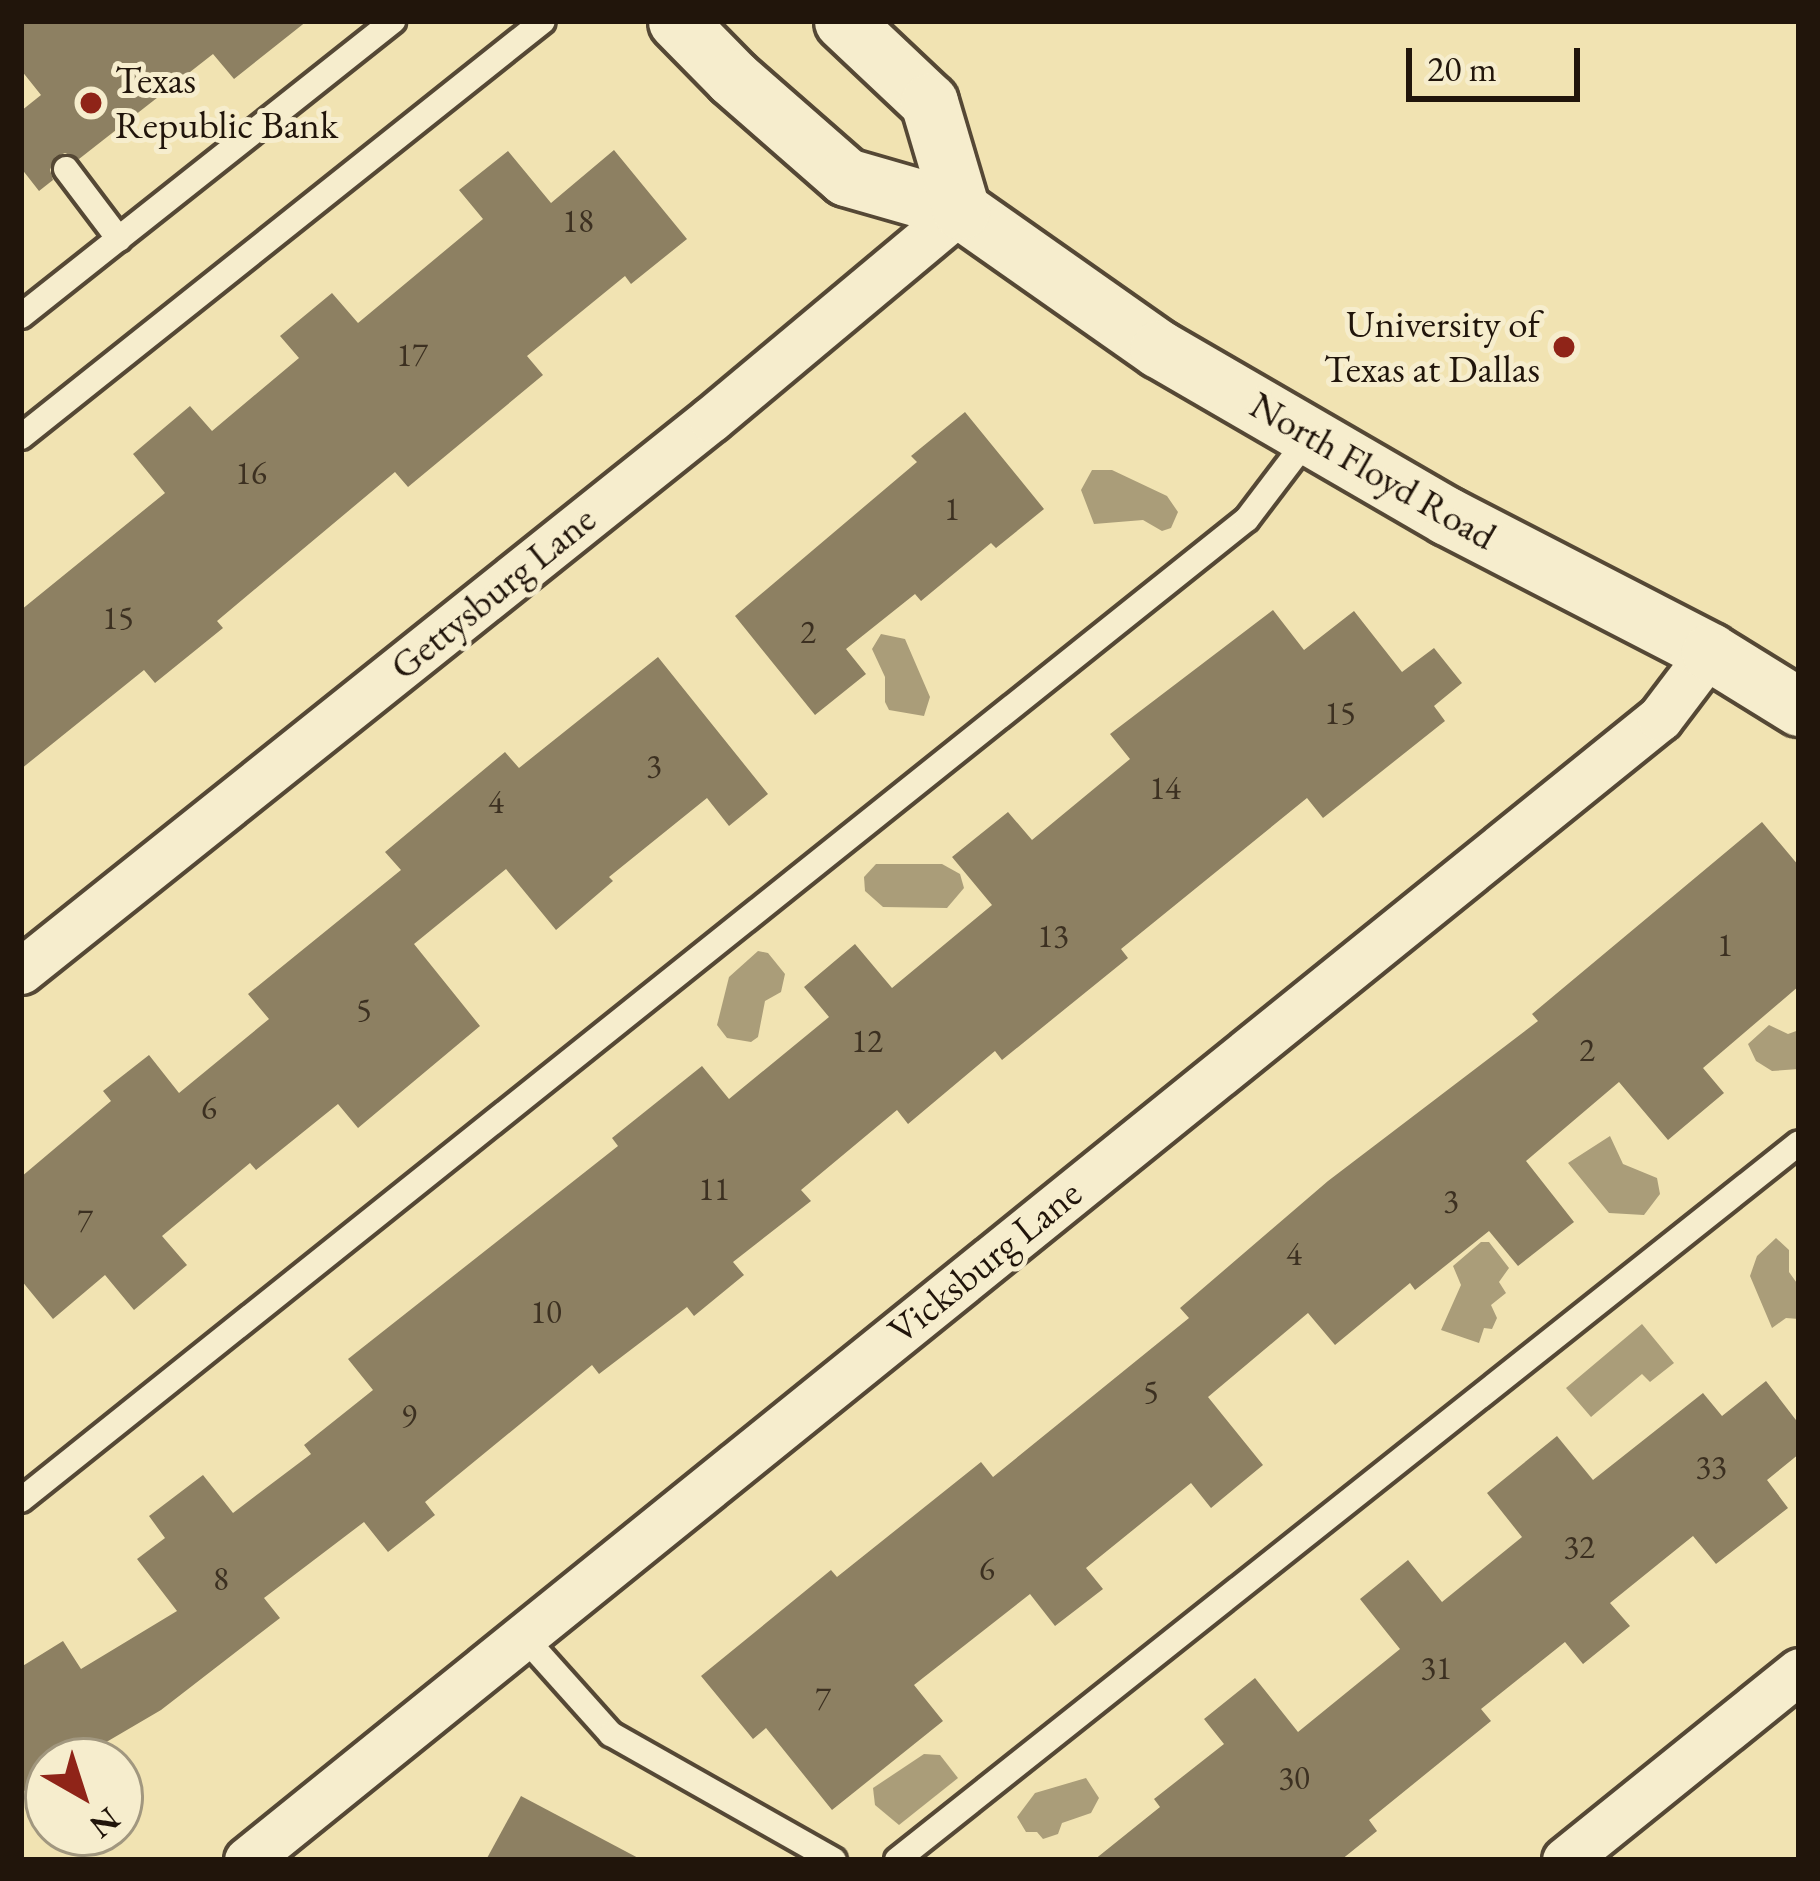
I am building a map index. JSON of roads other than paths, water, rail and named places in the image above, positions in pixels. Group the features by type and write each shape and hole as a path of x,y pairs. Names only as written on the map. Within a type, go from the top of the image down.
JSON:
{"street":[{"name":"North Floyd Road","path":"677,21 733,78 846,177 962,210 1159,349 1447,516 1710,652 1799,707"},
{"path":"844,21 929,102 962,210"},
{"name":"Gettysburg Lane","path":"21,971 711,419 962,210"},
{"name":"Vicksburg Lane","path":"248,1860 1660,718 1710,652"},
{"path":"1565,1860 1799,1671"}],"lane":[{"path":"22,314 394,21"},
{"path":"21,437 543,21"},
{"path":"66,169 119,238"},
{"path":"21,1500 1247,519 1310,436"},
{"path":"897,1860 1799,1143"},
{"path":"523,1636 611,1734 834,1860"}],"place":[{"name":"Texas Republic Bank","path":"91,103"},
{"name":"University of Texas at Dallas","path":"1564,347"}]}
